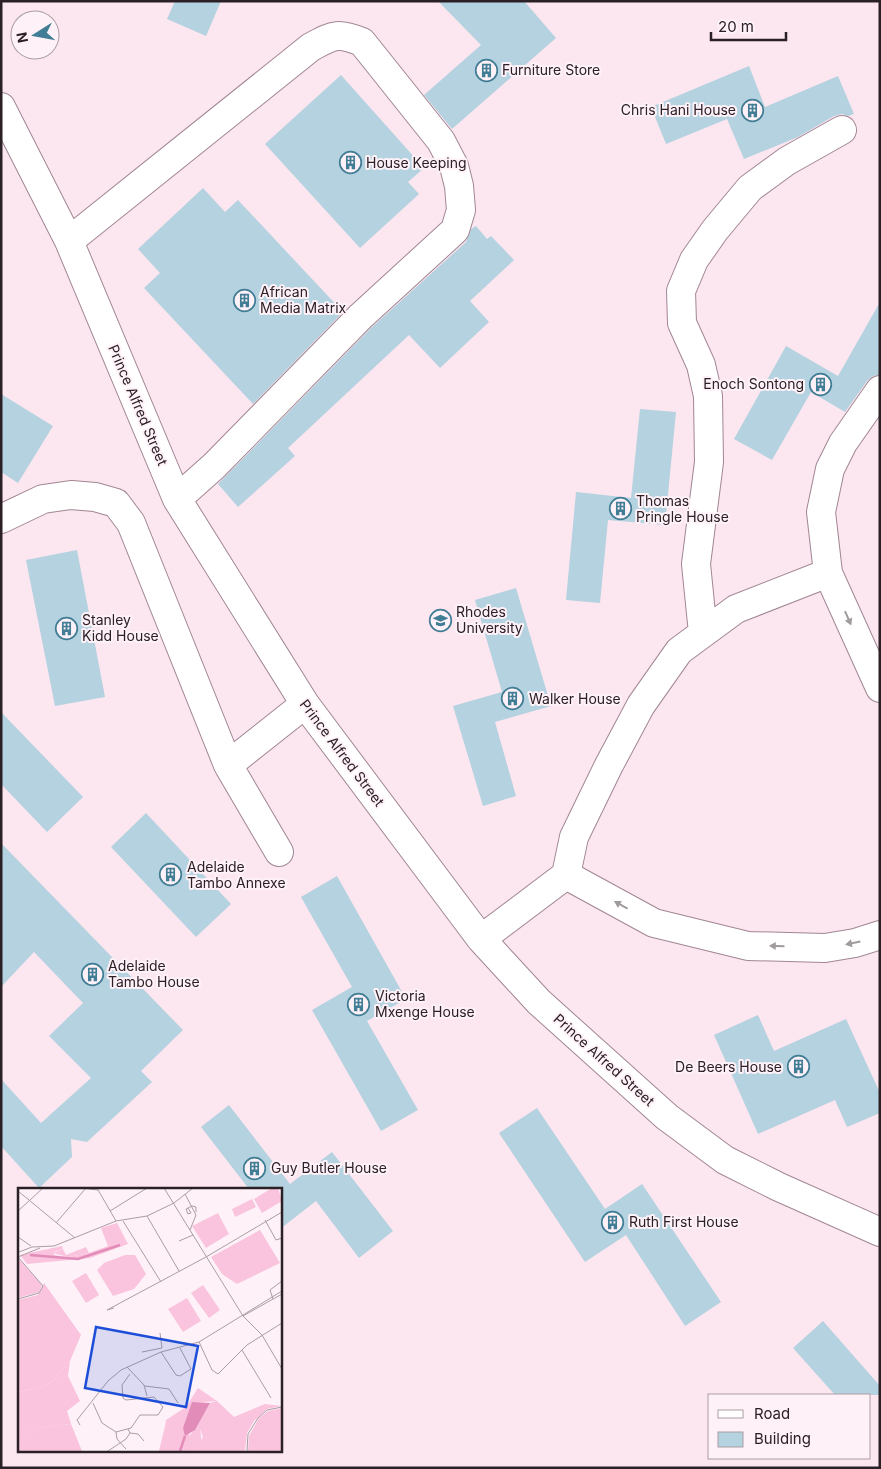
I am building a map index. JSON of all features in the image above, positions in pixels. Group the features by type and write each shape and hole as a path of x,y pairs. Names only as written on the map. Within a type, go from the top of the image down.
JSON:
{"street":[{"path":"68,241 311,47 333,36 346,36 362,42 441,141 454,166 459,186 461,210 455,230 360,317 214,466 177,498"},
{"name":"Prince Alfred Street","path":"1,107 68,241 177,498 305,704 481,939 539,1002 667,1118 725,1160 779,1187 880,1232"},
{"path":"703,633 696,564 709,462 708,396 701,365 682,323 681,292 694,260 715,230 750,188 787,161 842,130"},
{"path":"880,390 843,443 830,469 821,512 828,573 880,688"},
{"path":"1,519 43,499 70,495 116,503 131,523 228,765 279,852"},
{"path":"481,939 566,875 574,837 641,704 679,650 736,609 828,573"},
{"path":"228,765 305,704"},
{"path":"566,875 654,923 748,946 825,948 855,943 880,935"}],"shaded area":[{"name":"Rhodes University","path":"1,1 880,2 880,1468 1,1468"}],"building":[{"path":"175,1 221,1 206,36 167,19"},
{"name":"Furniture Store","path":"438,1 524,1 556,38 452,129 424,95 481,45"},
{"name":"Chris Hani House","path":"749,66 765,107 838,76 854,114 834,116 798,137 744,159 727,119 666,144 651,107"},
{"name":"House Keeping","path":"341,75 424,168 408,182 419,194 360,248 265,144"},
{"name":"African Media Matrix","path":"203,188 225,212 238,200 343,312 253,404 144,288 160,273 138,249"},
{"path":"476,226 487,239 491,236 514,260 470,301 489,322 440,368 409,335 288,448 295,456 238,507 218,484 371,328 466,242 471,229"},
{"name":"Enoch Sontong","path":"880,302 880,375 873,376 867,381 845,412 811,392 772,460 734,439 786,346 838,376"},
{"path":"1,394 53,426 18,483 1,472"},
{"name":"Thomas Pringle House","path":"640,409 676,412 665,525 608,520 600,603 566,600 576,492 631,498"},
{"name":"Stanley Kidd House","path":"77,550 105,697 55,706 26,560"},
{"name":"Walker House","path":"516,588 551,706 495,722 516,796 483,806 453,706 502,692 475,600"},
{"path":"1,712 83,797 47,832 1,784"},
{"name":"Adelaide Tambo Annexe","path":"146,813 231,904 196,937 111,847"},
{"path":"1,843 183,1030 141,1071 152,1082 87,1142 71,1139 72,1157 39,1188 1,1146 1,1079 41,1123 91,1078 49,1036 83,1003 34,952 1,987"},
{"name":"Victoria Mxenge House","path":"337,876 406,999 367,1021 418,1110 381,1131 312,1010 352,987 301,897"},
{"name":"De Beers House","path":"758,1015 774,1051 846,1019 880,1093 880,1113 847,1127 835,1100 758,1134 714,1035"},
{"name":"Guy Butler House","path":"229,1105 290,1184 332,1152 393,1231 359,1258 316,1201 281,1228 281,1191 284,1189 248,1188 201,1127"},
{"name":"Ruth First House","path":"537,1108 605,1209 642,1184 721,1302 685,1326 626,1235 585,1262 499,1133"},
{"path":"823,1321 880,1386 880,1395 834,1394 793,1348"}],"place":[{"name":"Furniture Store","path":"486,70"},
{"name":"Chris Hani House","path":"752,110"},
{"name":"House Keeping","path":"350,163"},
{"name":"African Media Matrix","path":"244,300"},
{"name":"Enoch Sontong","path":"820,384"},
{"name":"Thomas Pringle House","path":"620,509"},
{"name":"Rhodes University","path":"440,620"},
{"name":"Stanley Kidd House","path":"66,628"},
{"name":"Walker House","path":"513,699"},
{"name":"Adelaide Tambo Annexe","path":"171,875"},
{"name":"Adelaide Tambo House","path":"92,974"},
{"name":"Victoria Mxenge House","path":"359,1004"},
{"name":"De Beers House","path":"798,1067"},
{"name":"Guy Butler House","path":"255,1168"},
{"name":"Ruth First House","path":"613,1222"}]}
